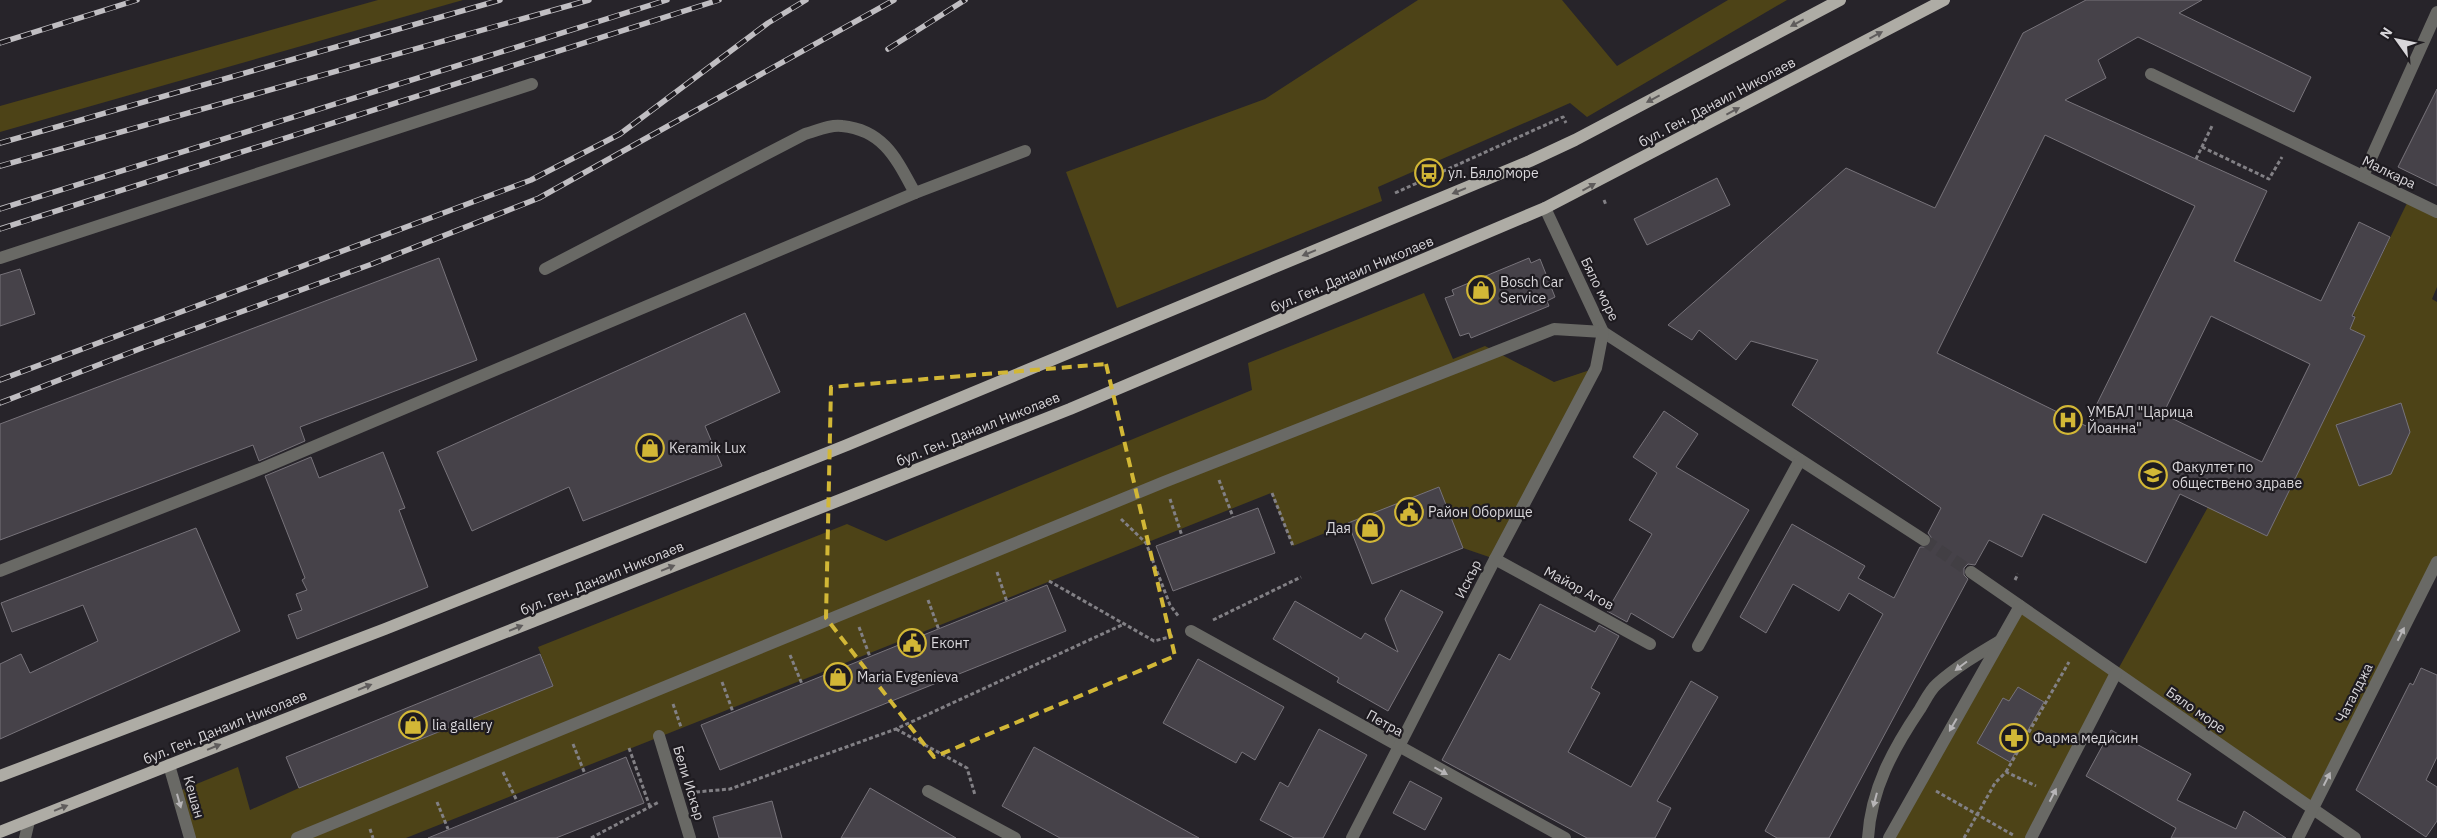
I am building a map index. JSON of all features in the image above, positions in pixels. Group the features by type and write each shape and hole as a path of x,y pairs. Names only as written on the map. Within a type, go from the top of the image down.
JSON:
{"main road":[{"path":"0,776 386,629 846,445 1530,161 1575,140 1840,0"},
{"name":"бул. Ген. Данаил Николаев","path":"0,832 1070,409 1545,208 1944,0"}],"street":[{"path":"2363,176 2437,12"},
{"name":"Малкара","path":"2151,74 2437,212"},
{"path":"0,258 532,84"},
{"path":"545,269 805,134 841,125 869,132 892,152 915,193"},
{"path":"0,571 263,468 915,193 1025,151"},
{"name":"Бяло море","path":"1545,208 1603,332 1924,540"},
{"path":"297,838 1164,482 1554,329 1603,332"},
{"name":"Искър","path":"1352,838 1596,368 1603,332"},
{"path":"1698,646 1800,460"},
{"name":"Майор Агов","path":"1495,560 1650,644"},
{"name":"Чаталджа","path":"2298,838 2437,562"},
{"name":"Бяло море","path":"1971,572 2355,838"},
{"path":"1889,838 2020,606"},
{"name":"Петра","path":"1191,631 1398,748 1565,838"},
{"path":"1868,838 1869,820 1881,776 1911,722 1936,685 1968,660 2002,639"},
{"path":"2031,838 2116,673"},
{"name":"Бели Искър","path":"659,736 690,838"},
{"name":"Кешан","path":"169,765 190,838"},
{"path":"928,791 1015,838"},
{"path":"25,838 29,821"}],"path":[{"path":"2196,159 2220,108"},
{"path":"1395,193 1564,117 1566,123"},
{"path":"2202,147 2269,178"},
{"path":"1604,200 1606,205"},
{"path":"1213,463 1232,517"},
{"path":"1164,482 1182,536"},
{"path":"1272,493 1293,546"},
{"path":"1107,506 1146,543 1170,605 1191,631"},
{"path":"990,554 1007,602"},
{"path":"1050,582 1154,641 1191,631 1301,577"},
{"path":"922,582 939,630"},
{"path":"853,610 870,657"},
{"path":"591,838 676,793 730,789 896,729 1124,624"},
{"path":"783,639 802,684"},
{"path":"1964,838 1994,783 2006,772 2078,646"},
{"path":"716,666 733,712"},
{"path":"666,687 681,727"},
{"path":"566,728 585,774"},
{"path":"896,729 967,768 981,820"},
{"path":"629,748 650,807"},
{"path":"496,756 517,801"},
{"path":"2006,772 2053,795"},
{"path":"430,784 448,829"},
{"path":"1943,795 2017,838"}],"highlighted area":[{"path":"1106,364 1175,656 934,757 826,618 831,387"}],"shaded area":[{"path":"378,0 463,0 0,132 0,106"},
{"path":"1418,0 1562,0 1617,66 1728,0 1787,0 1587,117 1570,103 1378,187 1382,201 1117,308 1066,172 1265,99"},
{"path":"2409,199 2437,212 2437,287 2432,299 2437,302 2437,562 2312,808 2116,673 2208,507 2267,536 2365,336 2350,329 2355,317 2353,314"},
{"path":"1424,293 1453,359 1485,346 1554,382 1596,368 1495,559 1463,548 1439,487 1293,546 1271,493 406,838 190,838 177,792 238,767 250,810 299,788 553,686 538,647 847,524 886,541 1252,390 1248,363"},
{"path":"2020,606 2116,673 2031,838 1889,838"}],"building":[{"path":"2086,0 2202,0 2179,13 2311,77 2294,112 2138,37 2098,60 2106,78 2065,100 2267,191 2234,261 2321,301 2359,222 2390,237 2352,316 2355,317 2350,329 2365,336 2267,536 2180,494 2146,563 2043,514 2022,557 1989,540 1975,565 1968,564 1964,568 1964,575 1968,579 1829,838 1777,838 1765,831 1883,614 1849,593 1839,611 1793,584 1766,633 1740,617 1792,524 1865,566 1858,578 1894,598 1920,547 1927,547 1931,544 1931,537 1928,533 1941,508 1792,405 1818,360 1751,341 1736,360 1699,330 1692,340 1668,325 1846,168 1935,208 2023,33","holes":["2045,135 2195,206 2086,426 1937,353","2211,316 2310,364 2262,462 2163,414"]},
{"path":"2437,89 2437,186 2398,167"},
{"path":"1717,178 1730,205 1647,245 1634,219"},
{"path":"439,258 477,360 300,427 305,441 259,461 253,445 0,540 0,424"},
{"path":"1529,258 1531,263 1540,259 1555,297 1547,301 1549,306 1471,338 1469,333 1460,336 1445,298 1454,295 1452,290"},
{"path":"20,269 35,314 0,326 0,275"},
{"path":"745,313 780,392 705,426 722,466 583,521 569,487 472,531 437,452"},
{"path":"2401,403 2410,432 2391,474 2359,486 2336,425"},
{"path":"1664,411 1698,434 1676,467 1749,510 1673,638 1631,613 1627,622 1607,611 1652,534 1629,520 1657,473 1633,457"},
{"path":"383,452 405,508 399,510 428,587 297,639 288,615 302,610 296,594 307,590 302,580 305,578 265,476 311,457 319,478"},
{"path":"1439,487 1463,548 1372,584 1348,523"},
{"path":"1258,508 1275,553 1173,591 1156,546"},
{"path":"196,528 240,631 0,739 0,664 21,654 30,673 98,641 83,605 12,632 1,603"},
{"path":"1047,585 1066,631 720,770 701,725"},
{"path":"1401,590 1443,612 1388,711 1337,682 1339,678 1273,639 1295,601 1361,639 1365,633 1398,652 1385,619"},
{"path":"1540,604 1595,632 1599,625 1619,636 1591,688 1600,693 1568,752 1631,787 1691,681 1718,697 1657,801 1671,808 1655,838 1587,838 1442,760 1499,654 1510,660"},
{"path":"540,654 553,686 299,788 286,757"},
{"path":"1198,659 1284,707 1255,760 1242,752 1236,763 1163,723"},
{"path":"2421,668 2437,675 2437,757 2426,780 2437,787 2437,821 2426,837 2356,790 2410,683 2413,685"},
{"path":"2018,687 2044,702 2010,762 1977,743 2003,698 2009,701"},
{"path":"1319,729 1367,755 1323,838 1294,838 1260,820 1280,782 1288,787"},
{"path":"2111,730 2191,774 2177,800 2236,829 2244,811 2286,838 2171,838 2176,828 2086,776"},
{"path":"1034,747 1199,838 1060,838 1002,806"},
{"path":"626,757 644,803 556,838 428,838"},
{"path":"1410,781 1442,798 1425,830 1393,813"},
{"path":"870,788 956,838 841,838"},
{"path":"772,801 782,838 719,838 713,817"}],"tunnel":[{"path":"1924,540 1971,572"}],"railway":[{"path":"0,43 137,0"},
{"path":"0,143 500,0"},
{"path":"0,166 589,0"},
{"path":"0,209 667,0"},
{"path":"0,229 719,0"},
{"path":"0,380 531,180 620,134 768,23 806,0"},
{"path":"0,403 142,348 372,264 539,198 894,0"},
{"path":"888,49 965,0"}],"place":[{"name":"ул. Бяло море","path":"1429,173"},
{"name":"Bosch Car Service","path":"1481,290"},
{"name":"УМБАЛ \"Царица Йоанна\"","path":"2068,420"},
{"name":"Keramik Lux","path":"650,448"},
{"name":"Факултет по обществено здраве","path":"2153,475"},
{"name":"Район Оборище","path":"1409,512"},
{"name":"Дая","path":"1370,528"},
{"name":"Еконт","path":"912,643"},
{"name":"Maria Evgenieva","path":"838,677"},
{"name":"lia gallery","path":"413,725"},
{"name":"Фарма медисин","path":"2014,738"}]}
